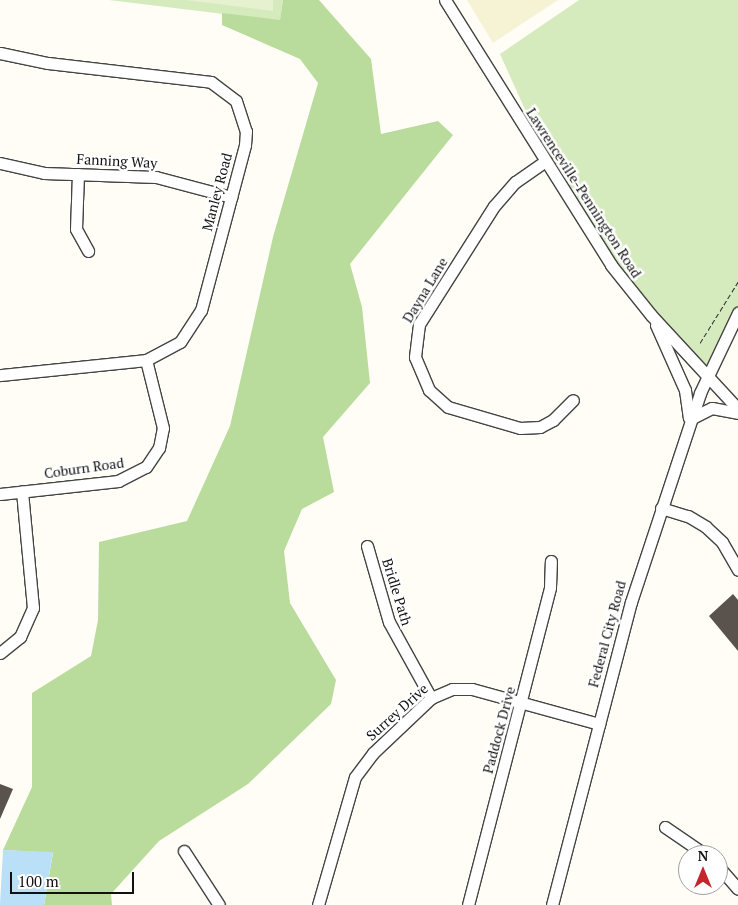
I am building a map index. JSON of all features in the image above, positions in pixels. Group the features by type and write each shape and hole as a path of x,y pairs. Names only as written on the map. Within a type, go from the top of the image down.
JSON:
{"street":[{"name":"Lawrenceville-Pennington Road","path":"445,0 544,162 611,265 651,315 738,409"},
{"name":"Manley Road","path":"0,53 48,63 201,80 221,87 241,110 246,131 232,197 196,322 180,342 146,360 0,375"},
{"name":"Dayna Lane","path":"544,162 515,182 494,206 419,324 415,357 422,380 438,399 476,416 530,429 553,420 572,400"},
{"name":"Fanning Way","path":"0,163 25,170 156,177 232,197"},
{"path":"78,174 76,229 88,251"},
{"name":"Federal City Road","path":"552,905 630,602 707,376 738,313"},
{"path":"651,315 688,399 690,422 712,408 738,413"},
{"name":"Coburn Road","path":"0,494 118,481 146,466 159,448 163,428 146,360"},
{"path":"0,653 20,637 33,608 22,492"},
{"path":"661,508 688,516 706,526 722,542 738,570"},
{"name":"Bridle Path","path":"367,546 389,622 431,698"},
{"name":"Paddock Drive","path":"468,905 522,703 550,587 551,562"},
{"name":"Surrey Drive","path":"318,905 355,777 373,753 431,698 462,688 599,724"},
{"path":"665,827 691,845"},
{"path":"184,851 219,905"},
{"path":"728,878 738,889"}],"path":[{"path":"700,343 738,282"}],"shaded area":[{"path":"467,0 558,0 493,43"}],"green space":[{"path":"109,0 283,0 280,21"},
{"path":"186,0 273,0 273,11"},
{"path":"283,0 319,0 371,59 381,134 438,121 453,135 350,264 362,307 370,383 323,437 334,492 302,509 284,551 290,603 336,680 331,704 248,784 159,841 111,894 112,905 44,905 53,853 3,850 32,787 32,693 91,656 98,620 99,542 187,521 230,426 273,237 318,83 300,59 222,25 222,13 280,20"},
{"path":"579,0 738,0 738,310 706,370 629,283 545,154 500,54"}],"water":[{"path":"3,850 53,852 44,905 0,905"}],"building":[{"path":"733,594 738,600 738,651 709,616"},
{"path":"0,784 13,789 0,819"}]}
